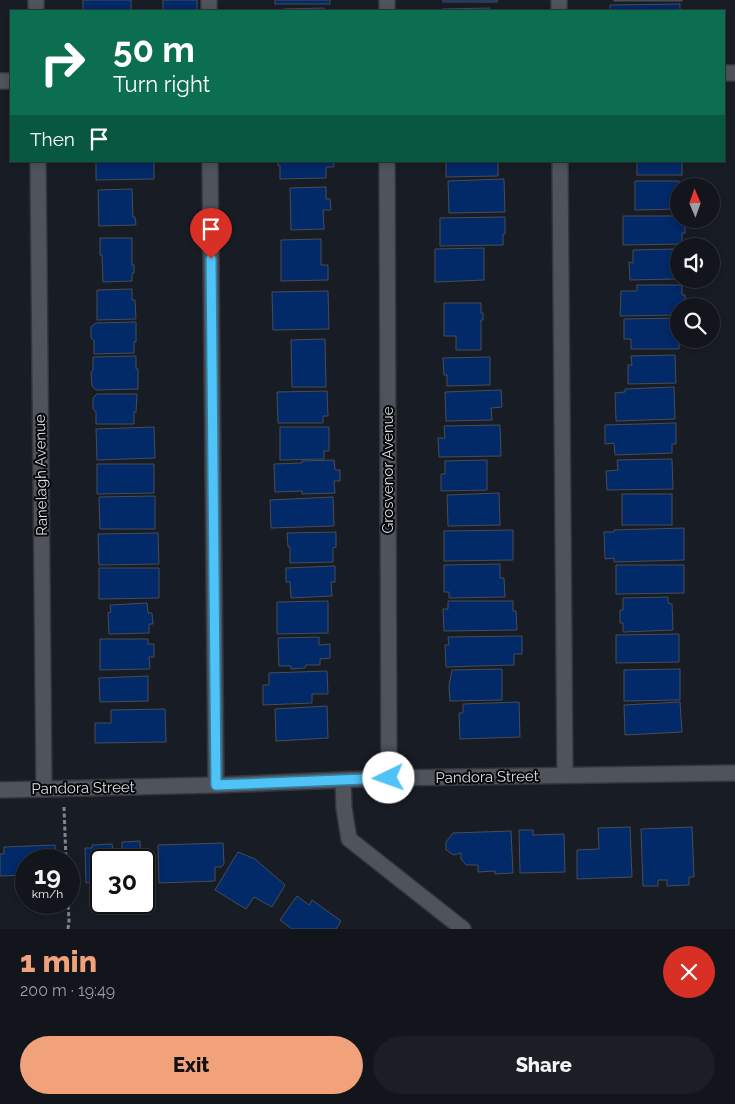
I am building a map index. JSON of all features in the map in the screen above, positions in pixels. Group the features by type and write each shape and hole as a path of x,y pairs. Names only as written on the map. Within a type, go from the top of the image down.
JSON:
{"street":[{"name":"Ranelagh Avenue","path":"38,162 44,789"},
{"path":"210,162 216,785"},
{"name":"Grosvenor Avenue","path":"386,162 389,778"},
{"path":"560,162 565,775"},
{"name":"Pandora Street","path":"0,790 216,785 389,778 735,773"},
{"path":"343,780 344,808 349,839 464,929"}],"path":[{"path":"63,788 66,849"},
{"path":"68,929 69,914"}],"building":[{"path":"83,0 131,0 131,10 83,10"},
{"path":"163,0 197,0 197,10 163,10"},
{"path":"275,0 330,0 330,4 275,4"},
{"path":"443,0 497,0 497,2 443,2"},
{"path":"682,0 682,1 614,1"},
{"path":"680,4 680,10 610,10 610,5"},
{"path":"324,8 325,10 283,10"},
{"path":"490,8 490,10 442,10"},
{"path":"96,162 154,162 154,179 96,180"},
{"path":"278,162 334,162 334,167 326,167 326,178 280,179 280,166 278,166"},
{"path":"446,162 498,162 498,176 446,177"},
{"path":"637,162 682,162 682,175 637,175"},
{"path":"504,179 505,212 449,213 448,181"},
{"path":"635,181 670,181 670,209 635,210"},
{"path":"326,187 326,199 330,199 331,210 323,210 324,229 291,230 290,188"},
{"path":"132,189 133,217 135,217 136,225 99,226 98,190"},
{"path":"623,216 670,216 670,228 685,228 682,238 670,238 670,244 623,245"},
{"path":"505,217 503,245 440,246 440,218"},
{"path":"100,238 132,238 132,265 134,265 134,273 132,273 132,281 103,282"},
{"path":"321,239 321,265 328,265 328,280 281,281 281,240"},
{"path":"484,248 484,280 435,282 435,249"},
{"path":"670,249 670,279 630,280 629,262 633,263 633,250"},
{"path":"637,285 670,285 670,288 682,288 682,295 685,295 685,298 670,298 670,315 620,316 621,291 637,291"},
{"path":"132,289 132,300 135,300 136,319 97,320 97,290"},
{"path":"328,291 329,329 273,330 272,292"},
{"path":"444,303 481,303 483,320 481,320 481,350 456,350 456,336 444,336"},
{"path":"670,318 670,348 679,349 631,349 631,339 624,339 624,319"},
{"path":"136,322 134,353 94,354 91,327 96,323"},
{"path":"325,339 326,387 292,387 291,340"},
{"path":"675,355 676,383 628,384 628,365 632,365 631,356"},
{"path":"136,356 138,389 96,390 92,386 93,357"},
{"path":"490,357 490,385 447,386 447,375 444,375 443,358"},
{"path":"674,387 675,419 616,421 615,393 625,392 625,389"},
{"path":"501,390 502,407 491,408 492,420 446,421 445,392"},
{"path":"327,391 328,416 323,416 323,423 278,423 277,392"},
{"path":"97,394 137,394 134,424 96,424 93,398"},
{"path":"676,423 676,444 672,444 672,453 615,455 614,443 605,444 605,425"},
{"path":"500,425 501,456 439,457 438,438 445,438 444,426"},
{"path":"154,427 155,458 97,460 96,429"},
{"path":"280,427 329,427 329,451 324,451 324,459 280,460"},
{"path":"672,459 673,489 607,490 606,471 618,470 617,460"},
{"path":"334,460 335,470 340,470 340,481 334,481 335,493 302,494 302,491 275,492 274,464"},
{"path":"487,460 487,490 441,491 441,474 445,474 445,461"},
{"path":"97,464 154,464 154,493 97,494"},
{"path":"499,493 500,525 448,526 447,495"},
{"path":"622,494 672,494 672,525 622,525"},
{"path":"155,496 155,529 100,529 99,497"},
{"path":"333,497 334,526 271,528 270,500"},
{"path":"684,528 684,560 614,562 614,558 605,559 604,532"},
{"path":"513,530 513,560 444,561 444,531"},
{"path":"336,532 333,562 290,563 290,547 288,547 287,533"},
{"path":"158,533 159,564 99,565 98,534"},
{"path":"500,564 500,578 504,578 505,597 449,598 449,592 444,592 444,565"},
{"path":"616,565 684,565 684,593 616,594"},
{"path":"335,566 335,582 331,582 332,596 291,598 290,582 286,582 286,568"},
{"path":"99,568 159,568 159,598 99,599"},
{"path":"668,597 668,603 672,604 673,630 623,632 623,623 620,623 620,610 623,610 623,598"},
{"path":"328,601 328,633 277,634 277,602"},
{"path":"448,601 513,601 513,611 516,611 517,630 444,631 443,609 448,609"},
{"path":"147,603 148,613 152,613 153,624 149,624 149,633 109,634 108,613 111,612 110,605"},
{"path":"679,634 679,662 616,663 616,635"},
{"path":"522,636 522,654 514,654 514,665 446,667 445,645 449,645 448,637"},
{"path":"319,637 319,645 330,644 330,658 320,659 320,665 306,665 305,668 291,669 291,666 279,666 278,638"},
{"path":"100,639 148,639 148,644 154,644 154,657 149,657 150,669 100,670"},
{"path":"502,669 502,700 450,701 449,686 452,670"},
{"path":"680,669 680,700 624,701 624,670"},
{"path":"327,671 328,694 312,694 312,703 263,705 263,685 269,685 269,673"},
{"path":"148,676 148,701 100,702 99,678"},
{"path":"519,702 520,737 460,739 459,713 463,713 463,704"},
{"path":"680,702 682,732 625,735 624,705"},
{"path":"327,706 328,738 276,741 275,709"},
{"path":"165,709 166,742 95,743 95,723 111,723 111,710"},
{"path":"630,827 632,877 577,879 577,850 599,849 598,828"},
{"path":"692,827 694,877 689,877 689,885 667,886 667,880 658,880 658,886 643,886 641,829"},
{"path":"519,830 533,830 533,835 564,834 565,872 520,873"},
{"path":"511,831 513,873 495,874 495,871 478,872 478,865 466,865 461,859 461,853 454,855 446,850 446,842 453,833"},
{"path":"140,841 140,849 122,849 122,842"},
{"path":"223,843 224,864 221,867 215,867 215,881 159,883 158,845"},
{"path":"112,844 113,849 90,849 90,882 86,883 85,848 92,848 92,845"},
{"path":"55,845 55,849 15,849 15,875 0,876 0,854 4,854 4,847"},
{"path":"238,852 255,859 285,885 272,907 254,897 246,909 215,890"},
{"path":"297,896 309,905 312,900 341,921 336,929 292,929 280,920"}],"route":[{"path":"211,259 216,785 389,778"}]}
